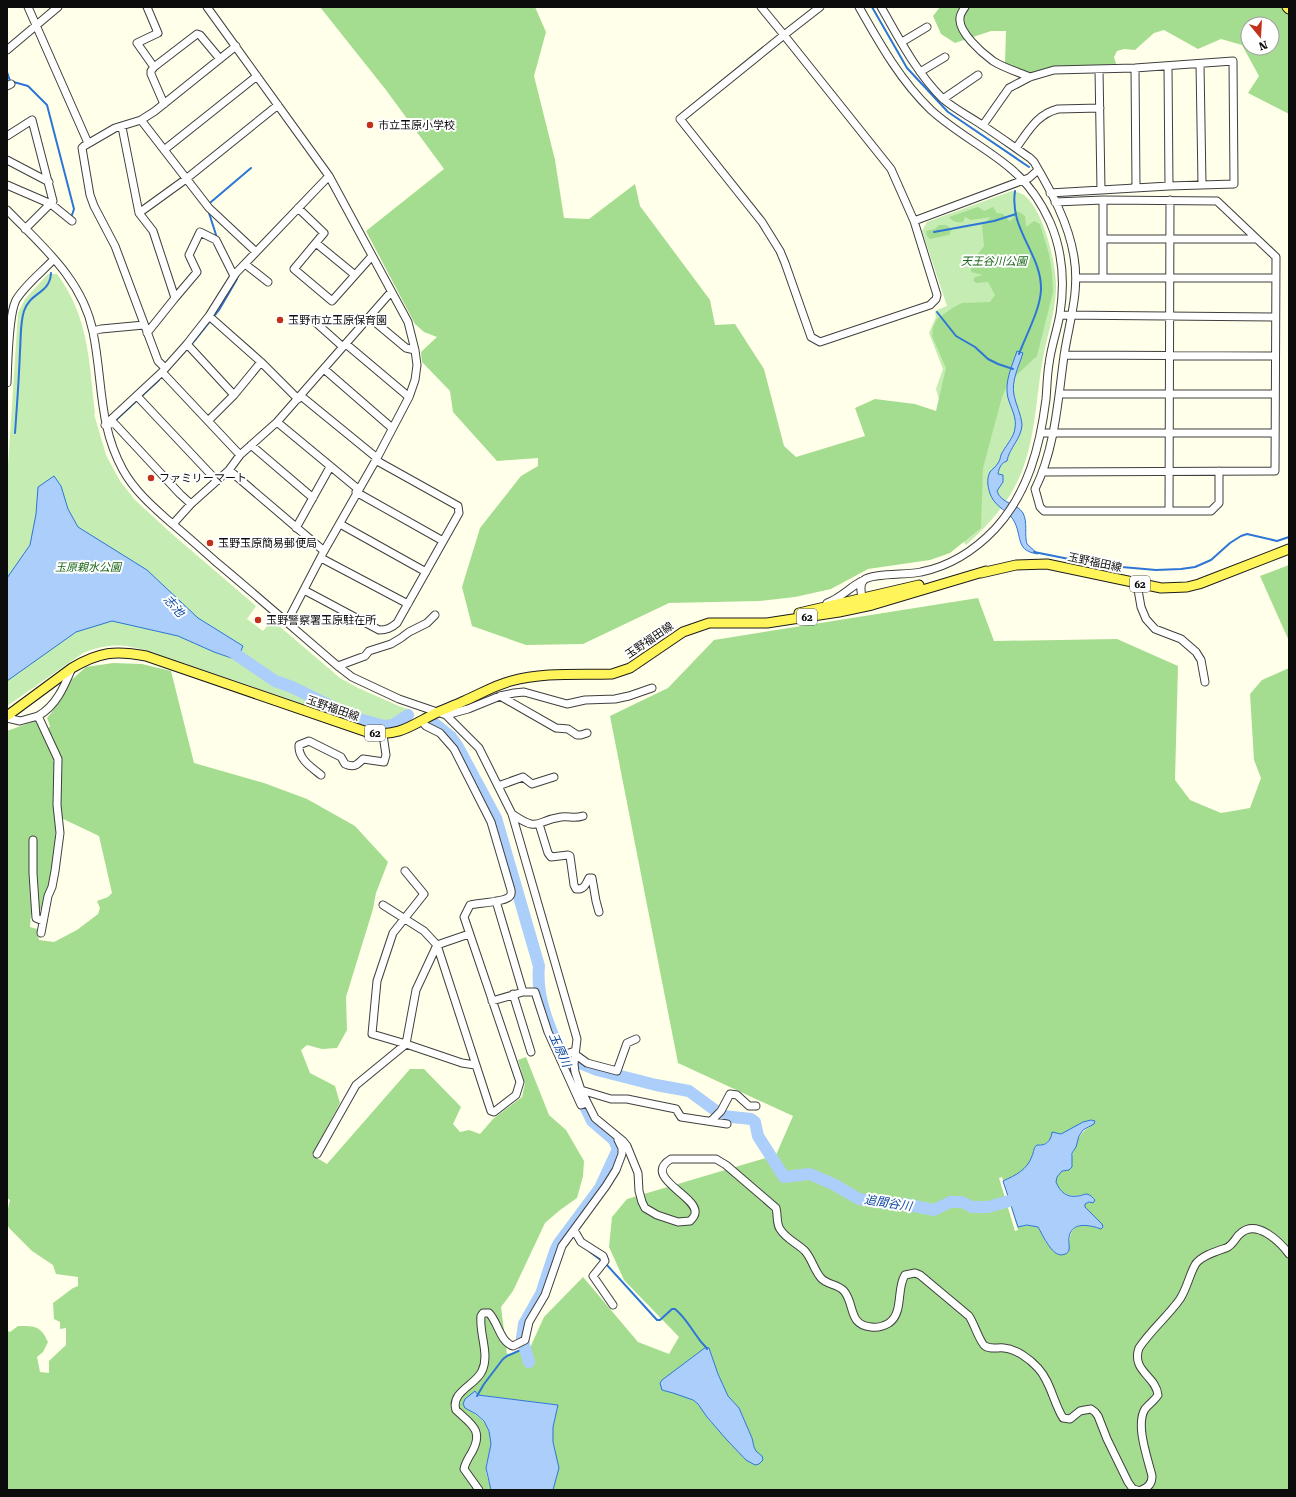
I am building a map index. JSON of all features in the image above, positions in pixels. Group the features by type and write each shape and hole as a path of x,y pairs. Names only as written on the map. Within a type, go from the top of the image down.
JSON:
{"main road":[{"name":"玉野福田線","path":"749,622 863,603 1016,565 1047,564 1161,588 1187,587 1199,584 1289,549"},
{"name":"玉野福田線","path":"7,717 72,668 88,659 103,654 116,652 146,656 370,733 384,735 398,732 442,713 496,686 530,677 612,674 622,672 683,632 709,623 768,623 839,612 863,603"}],"street":[{"path":"28,7 88,143"},
{"path":"7,50 58,7"},
{"path":"147,7 158,34 137,43 154,67"},
{"path":"206,7 236,46 329,176 408,322 417,365 415,380 409,397 287,622"},
{"path":"761,7 784,35 891,169 914,221 938,295 930,305 820,342 811,337 785,262 773,238 762,222 680,120 784,35 820,7"},
{"path":"795,614 836,600 852,586 868,577 876,575 903,575 950,564 972,550 986,538 1007,514 1026,483 1041,433 1049,363 1060,315 1063,288 1061,256 1056,237 1042,207 1022,181 1010,169 943,120 920,99 887,57 859,7"},
{"path":"881,7 920,72 943,99 954,108 983,125 1030,158 1061,213 1070,239 1077,278 1072,315 1064,355 1060,394 1044,472 1035,489"},
{"path":"965,7 960,16 959,23 972,42 994,61 1030,77"},
{"path":"902,42 927,27"},
{"path":"164,104 151,74 154,67 197,34 200,35 220,59"},
{"path":"236,46 164,104 141,120 115,128 82,148 90,195 99,218 115,246 158,361 164,372 208,422 240,455"},
{"path":"920,72 945,57"},
{"path":"983,125 1009,88 1030,77 1054,70 1135,68 1233,61 1234,184 1202,184 1050,193"},
{"path":"1200,64 1202,184"},
{"path":"1168,66 1169,186"},
{"path":"1135,68 1136,188"},
{"path":"1099,69 1101,190"},
{"path":"943,99 978,75"},
{"path":"164,150 257,76"},
{"path":"139,213 186,179 278,106"},
{"path":"1016,148 1036,121 1051,110 1100,108"},
{"path":"7,136 32,120 53,201 25,229"},
{"path":"141,120 210,208 256,252"},
{"path":"122,127 139,213 153,231 175,298"},
{"path":"7,160 49,182"},
{"path":"914,221 1022,181 1029,178 1038,170"},
{"path":"105,425 139,398 188,346 211,318 234,276 329,176"},
{"path":"7,185 51,204 72,221"},
{"path":"1044,472 1275,471 1276,258 1217,200 1103,200 1055,202"},
{"path":"1103,200 1103,278"},
{"path":"1169,511 1170,200"},
{"path":"298,208 324,233 294,269 332,301 372,256"},
{"path":"7,210 69,276 83,300 93,331 105,425 112,446 124,471 148,502 352,677 408,702 442,713 479,748 512,814 577,1039 575,1059 577,1088"},
{"path":"147,333 197,272 189,255 200,232 216,240 234,276"},
{"path":"1103,239 1257,239"},
{"path":"316,243 355,275"},
{"path":"7,383 11,321 14,304 21,294 54,259"},
{"path":"245,264 268,282"},
{"path":"1077,278 1275,278"},
{"path":"173,524 192,504 229,470 240,455 277,422 391,292"},
{"path":"1060,315 1275,316"},
{"path":"370,317 406,348 415,350"},
{"path":"211,318 300,397 377,458 379,462 458,506 459,513 397,623 391,628 379,630 304,590"},
{"path":"314,321 409,397"},
{"path":"93,331 144,325"},
{"path":"188,346 234,395"},
{"path":"1064,355 1275,356"},
{"path":"208,422 234,395 261,362"},
{"path":"324,369 392,428"},
{"path":"1060,394 1275,394"},
{"path":"139,398 216,481"},
{"path":"277,422 357,491 443,541"},
{"path":"105,425 114,423 180,494 192,504"},
{"path":"1041,433 1275,433"},
{"path":"251,445 313,498"},
{"path":"296,528 330,467"},
{"path":"229,470 296,528 323,554 408,604"},
{"path":"1026,483 1035,489 1040,507 1044,511 1211,511 1219,503 1219,471"},
{"path":"340,524 426,572"},
{"path":"862,581 863,603"},
{"path":"1138,584 1141,607 1146,619 1155,629 1182,639 1196,652 1201,660 1205,682"},
{"path":"338,666 365,656 370,651 391,644 409,632 427,623 434,615"},
{"path":"7,717 20,721 38,716 47,710 63,688 72,668"},
{"path":"442,713 468,709 500,696 524,692 567,704 585,700 629,696 652,688"},
{"path":"500,696 556,728 568,728 577,734 582,735 587,733"},
{"path":"38,716 58,759 57,805 60,833 55,871 41,933"},
{"path":"383,905 424,931 437,945 475,1065 491,1111 494,1112 516,1095 520,1082 464,917 470,905 496,901 509,897 511,890 491,822 454,749 440,733 421,722"},
{"path":"321,775 304,761 300,755 299,745 309,741 341,757 345,764 351,766 357,765 363,759 384,762 386,755 384,735"},
{"path":"498,786 523,777 532,784 554,777"},
{"path":"512,814 530,825 539,824 554,818 583,816"},
{"path":"539,824 548,853 551,857 568,854 570,856 576,889 580,890 584,887 589,878 592,878 599,912"},
{"path":"33,840 33,873 36,918 43,921"},
{"path":"405,871 424,894 393,933 377,981 372,1034 462,1063 475,1065"},
{"path":"496,901 524,992"},
{"path":"317,1154 356,1085 406,1044 416,990 437,945 469,934"},
{"path":"492,1001 513,994 535,992 548,1032 561,1055 584,1104 595,1118 627,1146 638,1174 639,1191 645,1208 657,1215 678,1222 690,1221 695,1213 695,1209 692,1204 667,1181 662,1171 666,1162 675,1158 716,1159 726,1165 776,1208 778,1226 780,1230 805,1252 821,1278 844,1291 848,1297 854,1318 859,1323 874,1328 883,1326 890,1322 895,1317 898,1310 900,1285 905,1275 915,1273 920,1275 969,1316 981,1342 985,1346 991,1348 1009,1348 1037,1367 1047,1381 1063,1418 1070,1419 1080,1411 1085,1410 1091,1409 1095,1412 1128,1482 1132,1488 1137,1490"},
{"path":"513,994 531,1052"},
{"path":"561,1055 572,1052 575,1059 617,1071 627,1043 636,1039"},
{"path":"577,1088 612,1099 627,1099 676,1109 681,1117 728,1124"},
{"path":"711,1121 719,1113 730,1094 737,1095 749,1106 756,1106"},
{"path":"479,1490 464,1469 477,1443 476,1431 473,1426 456,1410 455,1407 458,1395 474,1382 482,1371 484,1363 484,1344 481,1320 483,1313 490,1313 505,1341 513,1346 523,1341 530,1322 545,1296 562,1246 616,1170 622,1154 622,1148 615,1136"},
{"path":"1141,1490 1146,1488 1152,1481 1143,1441 1143,1413 1146,1407 1158,1396 1158,1390 1141,1370 1138,1363 1137,1354 1139,1348 1180,1299 1195,1264 1216,1250 1228,1248 1241,1233 1251,1229 1262,1231 1268,1234 1289,1254"},
{"path":"574,1230 581,1242 603,1256 604,1262 593,1276 613,1305"}],"green space":[{"path":"320,7 535,7 546,32 534,76 555,160 564,218 589,219 635,184 640,206 710,300 715,325 735,324 764,369 784,446 796,457 865,436 855,408 875,399 915,404 936,411 946,368 932,336 933,327 937,319 962,303 990,302 995,295 988,282 976,283 973,280 975,277 983,275 971,272 971,266 979,263 978,254 984,246 982,225 991,217 971,220 965,217 963,222 959,222 954,221 949,217 978,207 984,211 993,207 997,213 1003,214 1009,221 1013,219 1014,213 1019,212 1025,216 1026,227 1034,221 1040,224 1049,254 1053,292 1037,356 1008,383 1002,397 983,468 981,528 950,553 930,560 868,569 831,589 795,597 759,601 669,603 583,644 526,645 472,626 462,587 480,528 521,476 538,466 538,458 497,461 453,412 450,391 422,362 421,352 437,337 424,332 415,324 366,231 444,169 386,90"},
{"path":"940,7 1289,7 1289,114 1248,93 1259,76 1248,56 1280,56 1280,16 1240,16 1240,44 1221,39 1198,49 1164,30 1154,33 1135,50 1124,49 1117,51 1114,57 1116,64 1030,73 1005,63 1006,31 991,31 955,43 941,34 933,16"},
{"name":"天王谷川公園","path":"1012,191 1024,195 1031,202 1038,213 1048,239 1052,253 1056,280 1053,316 1043,358 1030,444 1022,471 1012,492 1005,502 983,529 966,545 957,533 941,407 936,389 943,369 929,333 936,317 935,311 947,306 922,231 927,222"},
{"path":"939,225 946,225 952,229 949,235 930,239 927,236 926,231 935,229"},
{"name":"玉原親水公園","path":"48,274 57,274 68,290 76,307 86,340 94,414 106,455 120,481 135,500 256,606 247,619 263,631 272,620 340,678 358,688 411,710 412,716 409,722 389,730 375,729 360,725 344,716 315,708 148,651 123,646 100,647 83,653 7,706 7,481 18,313 25,299"},
{"path":"1289,565 1289,641 1260,576"},
{"path":"978,598 994,641 1117,639 1178,666 1175,780 1190,800 1221,813 1250,808 1261,778 1254,760 1250,694 1262,680 1289,668 1289,1490 553,1490 555,1481 556,1454 553,1442 553,1427 558,1405 478,1395 475,1391 465,1408 476,1414 484,1422 491,1438 491,1447 486,1469 491,1490 7,1490 7,1331 10,1332 18,1326 29,1326 37,1328 43,1333 48,1342 43,1352 37,1357 40,1372 49,1373 49,1361 66,1345 66,1328 60,1329 60,1322 54,1319 53,1303 78,1286 78,1277 56,1274 53,1265 32,1251 7,1225 7,1213 10,1200 7,1198 7,731 35,721 44,735 50,726 47,718 52,712 68,683 86,667 113,663 142,664 171,671 194,763 264,783 307,799 355,826 388,862 376,893 373,909 346,997 347,1030 337,1048 322,1049 307,1045 301,1050 310,1073 335,1086 340,1103 312,1155 327,1164 410,1069 424,1069 461,1107 453,1124 460,1132 469,1130 480,1134 493,1119 522,1097 525,1083 518,1060 526,1057 549,1115 566,1130 584,1161 583,1176 577,1198 545,1223 513,1291 501,1307 507,1354 529,1350 544,1317 583,1277 638,1342 669,1354 679,1337 624,1280 609,1247 612,1217 627,1199 776,1155 793,1116 678,1063 610,716 668,688 714,640","holes":["55,815 99,836 112,893 108,897 97,901 100,908 98,914 77,930 54,942 39,940 37,929 30,927 31,914 38,909 41,910 48,887 55,851","1083,1122 1090,1127 1081,1135 1075,1146 1069,1170 1062,1171 1055,1182 1058,1187 1068,1195 1077,1196 1086,1194 1093,1203 1089,1202 1085,1204 1084,1207 1101,1229 1087,1225 1076,1227 1070,1235 1069,1250 1047,1244 1038,1227 1027,1225 1018,1227 1004,1181 1017,1174 1027,1165 1037,1145 1045,1143 1057,1134 1067,1132","1002,1177 1018,1230 1015,1231 999,1178","710,1351 728,1396 739,1408 752,1438 754,1447 762,1456 746,1460 710,1421 696,1403 683,1395 662,1390"]}],"water":[{"path":"1017,351 1023,353 1016,374 1013,390 1022,424 1020,434 1008,456 1007,461 1002,464 1000,468 998,474 1003,475 1003,482 997,491 1002,499 1017,507 1023,513 1027,544 1038,554 1026,550 1023,547 1013,519 993,500 988,484 990,472 999,462 1001,455 1014,432 1015,420 1008,398 1007,386 1009,374"},
{"path":"54,476 61,486 68,509 78,527 147,570 198,618 243,646 237,660 214,652 178,636 112,621 76,632 7,681 7,578 30,545 36,514 38,487"},
{"path":"1091,1120 1095,1121 1094,1124 1083,1130 1072,1153 1072,1167 1069,1170 1062,1171 1057,1177 1056,1182 1064,1194 1070,1196 1090,1195 1095,1200 1093,1203 1089,1202 1085,1204 1085,1207 1102,1224 1103,1227 1101,1229 1092,1226 1078,1226 1074,1228 1069,1237 1069,1250 1066,1254 1061,1255 1056,1253 1049,1246 1038,1227 1027,1225 1018,1227 1003,1181 1017,1174 1027,1165 1036,1146 1043,1145 1048,1142 1052,1132 1061,1134 1083,1122"},
{"path":"706,1347 709,1348 718,1374 728,1396 739,1408 756,1451 762,1456 763,1460 759,1464 755,1465 746,1460 693,1400 662,1390 660,1383 662,1380"},
{"path":"475,1391 478,1395 558,1405 553,1427 553,1442 559,1468 553,1490 491,1490 486,1468 491,1444 489,1431 484,1421 476,1414 465,1408 463,1404 465,1399"}],"waterway":[{"path":"872,7 907,68 948,112 1029,167"},
{"path":"7,72 10,81 28,86 47,105 74,209 72,215"},
{"path":"211,202 251,168"},
{"path":"1015,191 1014,205 1017,218 1037,265 1041,290 1038,306 1019,354"},
{"path":"209,213 217,238"},
{"path":"934,232 994,221 1016,214"},
{"path":"15,433 21,331 24,311 31,300 47,285 50,280 51,273"},
{"path":"166,372 196,339 219,310 237,279"},
{"path":"937,312 956,336 975,347 988,359 1013,369"},
{"path":"117,419 159,380"},
{"path":"1034,552 1099,565 1156,570 1181,569 1195,567 1211,560 1230,543 1247,534 1277,541 1289,537"},
{"name":"志池","path":"225,647 275,681 292,687 355,718 384,726 393,725 408,715"},
{"name":"玉原川","path":"435,724 451,737 458,747 496,818 539,966 540,995 548,1023 571,1077"},
{"name":"追間谷川","path":"565,1060 577,1062 597,1070 656,1085 689,1091 723,1116 751,1119 755,1122 758,1136 784,1177 810,1174 835,1185 859,1199 904,1204 934,1210 950,1202 962,1202 972,1207 988,1207 1020,1198"},
{"name":"玉原川","path":"529,1362 522,1338 524,1324 541,1294 559,1243 600,1188 618,1149 614,1140 592,1121 579,1094"},
{"path":"574,1236 578,1243"},
{"path":"590,1252 602,1261"},
{"path":"606,1264 657,1320 660,1320 672,1309 679,1312 707,1349"},
{"path":"477,1396 503,1359 525,1348"}],"place":[{"name":"市立玉原小学校","path":"370,125"},
{"name":"玉野市立玉原保育園","path":"280,320"},
{"name":"ファミリーマート","path":"151,478"},
{"name":"玉野玉原簡易郵便局","path":"210,543"},
{"name":"玉野警察署玉原駐在所","path":"258,620"}]}
